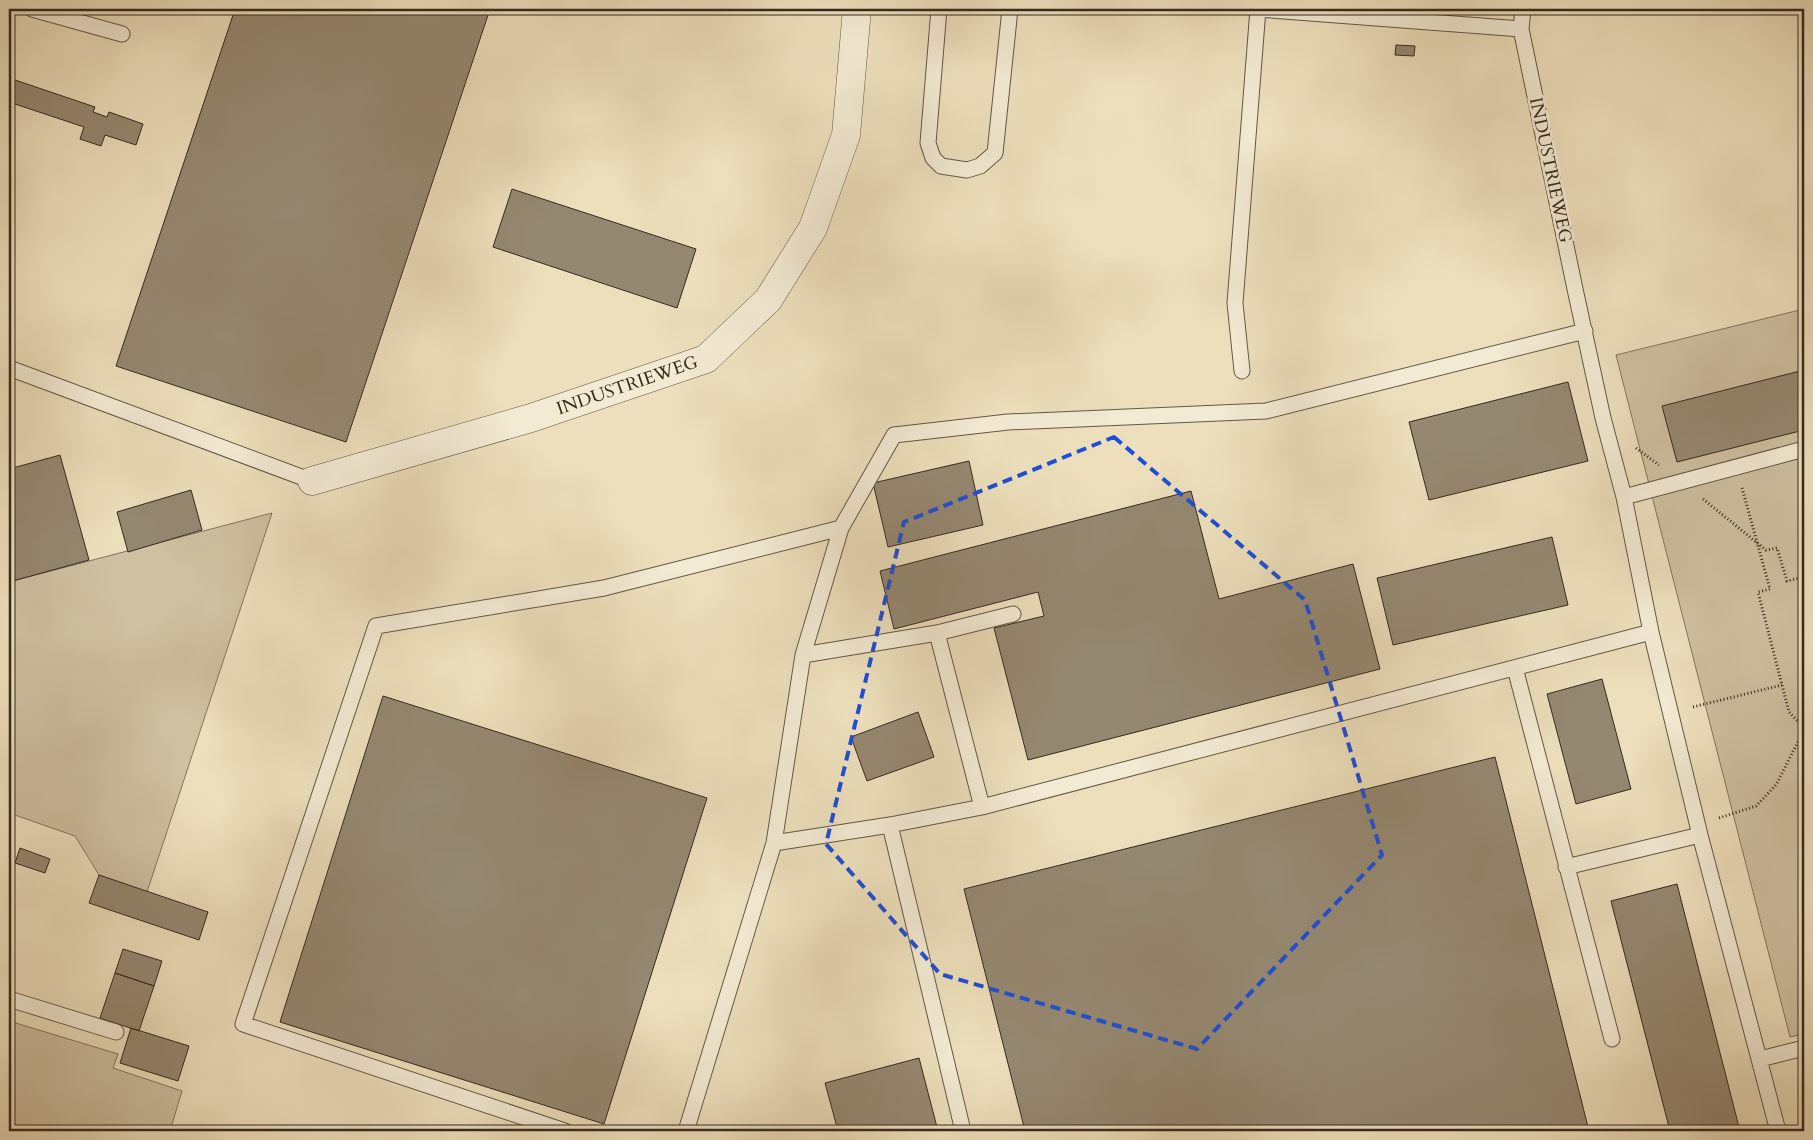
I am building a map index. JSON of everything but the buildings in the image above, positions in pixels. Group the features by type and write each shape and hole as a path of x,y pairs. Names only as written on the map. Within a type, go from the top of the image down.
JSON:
{"street":[{"name":"INDUSTRIEWEG","path":"312,481 531,418 706,359 768,300 813,228 846,135 857,9"}],"lane":[{"path":"32,9 122,34"},
{"path":"939,9 928,142 933,158 941,166 967,170 980,166 995,154 1010,9"},
{"path":"1242,371 1235,303 1258,9 1522,29"},
{"name":"INDUSTRIEWEG","path":"1523,9 1522,29 1585,331 1611,450 1624,498 1651,632 1699,830 1778,1131"},
{"path":"686,1131 774,842 803,655 841,528 894,435 1008,422 1266,411 1585,331"},
{"path":"9,368 312,481"},
{"path":"1624,498 1804,449"},
{"path":"565,1131 243,1024 376,626 604,588 841,528"},
{"path":"803,655 937,633 1013,614"},
{"path":"774,842 890,825 982,807 1651,632"},
{"path":"937,633 982,807"},
{"path":"1515,668 1612,1039"},
{"path":"890,825 964,1131"},
{"path":"1566,867 1699,830"},
{"path":"9,999 116,1032"},
{"path":"1760,1059 1804,1048"}],"path":[{"path":"1611,450 1632,445 1681,481 1756,543 1766,550 1777,548 1787,582 1804,577"},
{"path":"1699,830 1756,806 1776,785 1804,729 1789,712 1758,592 1770,589 1756,543 1737,467"},
{"path":"1671,713 1782,685"}],"highlighted area":[{"path":"1114,437 1305,600 1382,855 1197,1049 940,974 826,844 904,522"}],"shaded area":[{"path":"1804,309 1804,1034 1790,1037 1616,355"},
{"path":"272,513 147,892 99,875 75,836 9,813 9,582"},
{"path":"9,1021 118,1054 113,1068 182,1091 170,1131 9,1131"}]}
